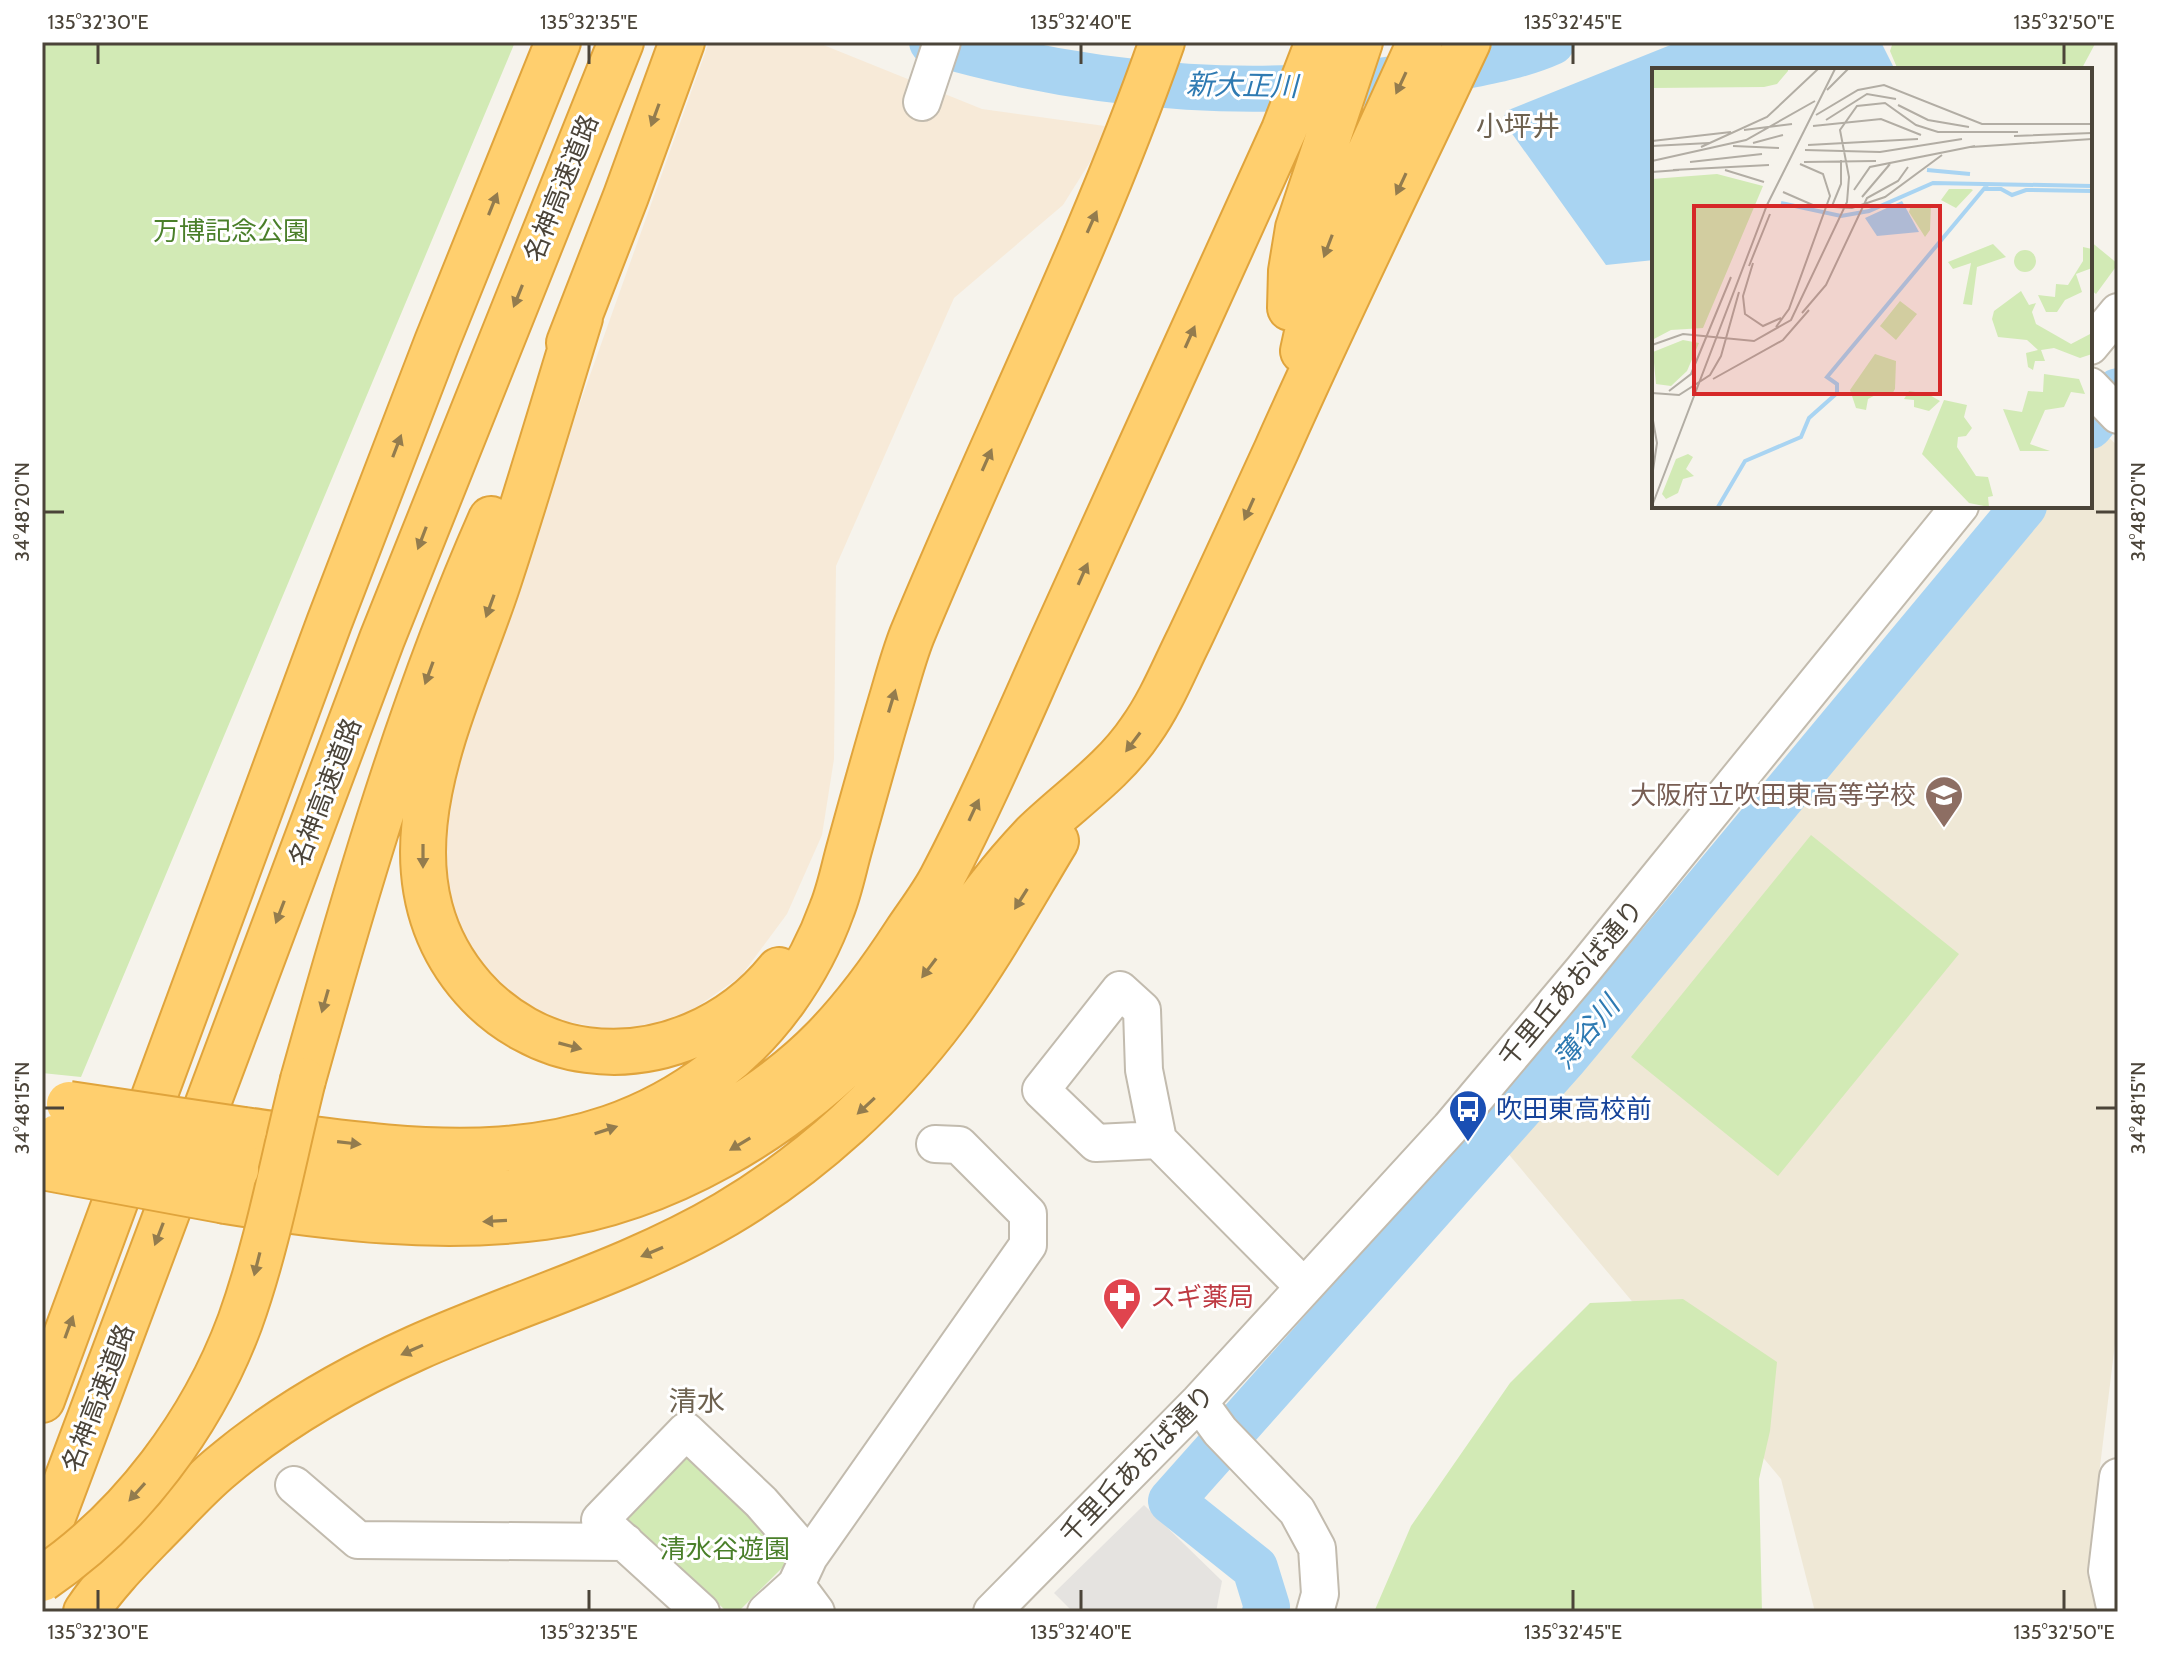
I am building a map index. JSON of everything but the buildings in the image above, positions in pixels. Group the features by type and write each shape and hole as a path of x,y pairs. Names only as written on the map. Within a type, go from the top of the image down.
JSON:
{"highway":[{"name":"名神高速道路","path":"42,1400 329,623 437,342 558,42"},
{"name":"名神高速道路","path":"42,1546 388,625 621,42"},
{"path":"682,42 580,318 497,585 447,724 429,792 422,855 424,888 432,921 446,952 483,999 507,1019 535,1035 594,1051 654,1049 700,1033 738,1011 769,982 790,954 869,776"},
{"path":"235,1167 358,1145 495,1150 553,1144 584,1137 638,1119 662,1107 731,1059 752,1040 787,997 832,910 909,642 1130,135 1162,42"},
{"path":"1130,135 1184,42"},
{"path":"50,1129 325,1185 416,1192 493,1191 547,1183 622,1162 713,1122 790,1070 824,1040 855,1005 941,881 1284,130 1318,42"},
{"path":"1281,438 1287,402 1293,250 1360,42"},
{"path":"1281,438 1292,404 1323,259 1420,42"},
{"path":"50,1129 235,1167 360,1219 417,1222 514,1220 549,1216 660,1184 740,1144 786,1113 851,1059 897,1011 1011,861 1033,836 1123,755 1159,699 1216,584 1281,438 1468,42"},
{"path":"42,1579 79,1552 144,1485 173,1448 223,1363 255,1273 303,1080 388,789 434,660 485,533 580,318"},
{"path":"42,1316 166,988 329,623"},
{"path":"86,1612 135,1552 220,1468 318,1398 418,1347 660,1249 737,1207 781,1178 834,1135 875,1098 948,1012 1091,784"}],"street":[{"path":"2092,344 2118,312"},
{"name":"千里丘あおば通り","path":"992,1612 1199,1402 1450,1128 1583,970 1958,508"},
{"path":"1158,1140 1304,1287"},
{"path":"766,1612 807,1585 1028,1245 1028,1214 959,1145 935,1144"},
{"path":"1199,1402 1220,1431 1297,1511 1317,1548 1320,1594 1315,1612"},
{"path":"701,1612 600,1520 686,1431 761,1502 807,1585"},
{"path":"2116,1612 2107,1571 2118,1477"},
{"path":"294,1485 358,1540 625,1542"}],"shaded area":[{"path":"709,42 816,42 982,109 1112,127 1063,205 954,298 836,566 834,759 822,835 787,914 741,976 681,1018 623,1032 548,1018 494,980 457,933 441,885 444,825 460,739"},
{"name":"大阪府立吹田東高等学校","path":"2099,429 2118,446 2118,1319 2087,1573 2096,1612 1815,1612 1781,1479 1506,1151 2034,508 2092,508 2092,438"},
{"path":"1144,1505 1222,1581 1216,1612 1073,1612 1054,1593"}],"green space":[{"name":"万博記念公園","path":"42,42 515,42 81,1077 42,1073"},
{"path":"1893,42 2096,42 2082,68 1897,68 1890,51"},
{"path":"2092,243 2118,264 2096,294 2092,291"},
{"path":"1811,835 1959,954 1778,1176 1631,1057"},
{"path":"1683,1299 1777,1362 1770,1431 1759,1479 1762,1612 1374,1612 1411,1526 1510,1383 1590,1303"},
{"name":"清水谷遊園","path":"689,1455 772,1533 786,1564 738,1612 725,1610 627,1518"}],"water":[{"path":"1678,42 1881,42 1894,68 1652,68 1652,260 1606,265 1503,121 1506,111"}],"waterway":[{"name":"新大正川","path":"932,42 1058,71 1123,81 1252,89 1382,81 1499,59 1552,42"},
{"name":"薄谷川","path":"2092,424 2118,391"},
{"name":"薄谷川","path":"1265,1612 1267,1607 1255,1568 1171,1501 1564,1059 2022,508"}],"place":[{"name":"大阪府立吹田東高等学校","path":"1944,829"},
{"name":"吹田東高校前","path":"1468,1143"},
{"name":"スギ薬局","path":"1122,1331"}],"district":[{"name":"小坪井","path":"1518,126"},
{"name":"清水","path":"697,1401"}]}
